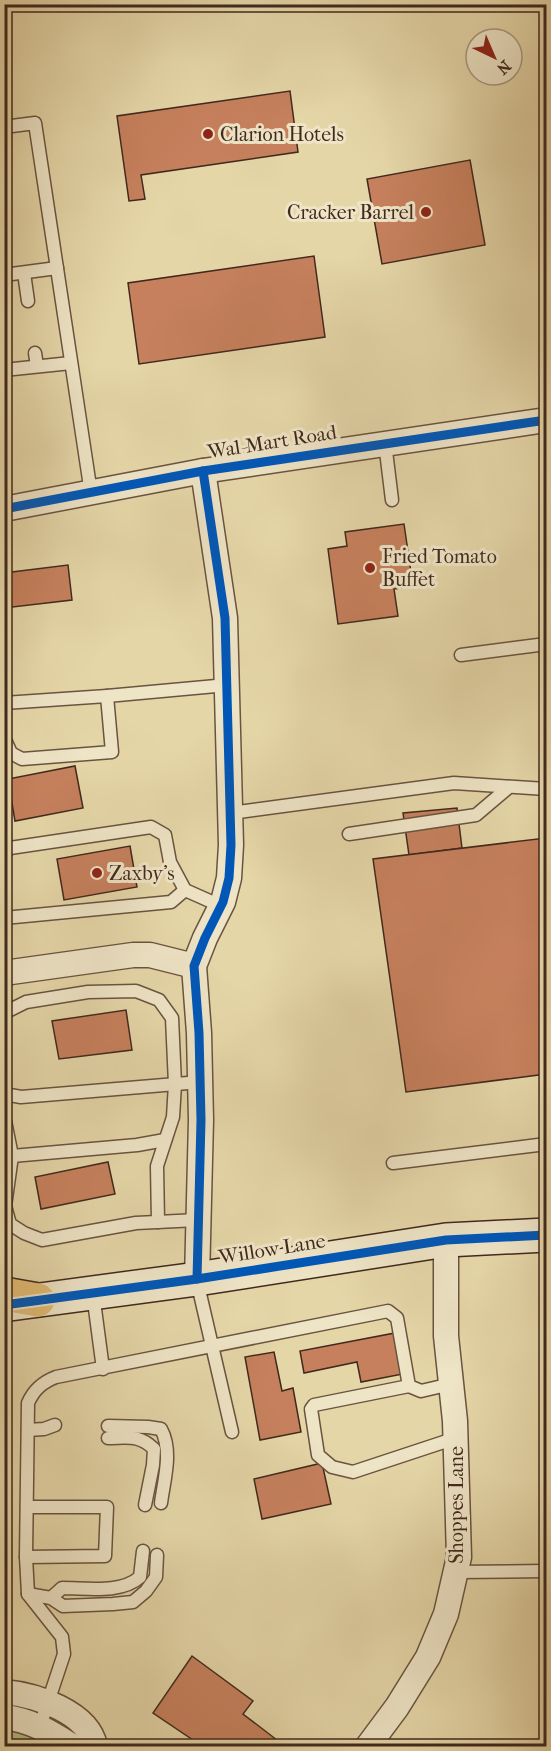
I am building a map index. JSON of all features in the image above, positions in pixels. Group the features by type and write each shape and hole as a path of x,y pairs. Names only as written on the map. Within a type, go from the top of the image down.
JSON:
{"main road":[{"path":"4,1294 38,1300"}],"street":[{"name":"Wal-Mart Road","path":"4,509 203,471 546,420"},
{"path":"197,1280 200,1082 194,966 221,906 229,878 231,813 225,618 203,471"},
{"path":"4,973 133,955 150,955 194,966"},
{"name":"Willow Lane","path":"4,1305 197,1280 446,1240 546,1235"},
{"name":"Shoppes Lane","path":"368,1746 397,1707 428,1657 446,1614 459,1557 456,1438 446,1336 446,1240"},
{"path":"4,1692 33,1697 72,1715 90,1731 95,1746"},
{"path":"4,1717 40,1726 72,1746"}],"lane":[{"path":"4,127 35,123 91,493"},
{"path":"4,275 57,268"},
{"path":"24,273 28,301"},
{"path":"35,353 37,366"},
{"path":"5,368 71,363"},
{"path":"385,443 392,500"},
{"path":"461,655 546,644"},
{"path":"4,703 227,685"},
{"path":"4,738 11,753 22,759 112,752 107,696"},
{"path":"231,813 454,783 546,789"},
{"path":"349,834 476,815 509,787"},
{"path":"4,854 9,848 151,827 165,835 171,862 185,890 221,906"},
{"path":"4,918 171,902 185,890"},
{"path":"4,1016 6,1012 26,1002 88,992 136,991 159,1000 172,1018 175,1084 173,1117 157,1166 158,1222"},
{"path":"4,1094 21,1097 200,1082"},
{"path":"4,1116 12,1156 5,1206 10,1224 24,1233 42,1240 136,1223 198,1220"},
{"path":"12,1156 137,1145 165,1140"},
{"path":"393,1163 546,1144"},
{"path":"197,1280 232,1432"},
{"path":"92,1293 103,1369"},
{"path":"40,1726 63,1654 62,1637 28,1594 26,1557 28,1403 36,1389 56,1377 388,1311 397,1318 409,1386"},
{"path":"451,1384 421,1391 409,1386 314,1405 310,1409 318,1455 332,1467 353,1472 456,1438"},
{"path":"145,1505 154,1449 137,1438 108,1432 148,1427 161,1429 166,1438 168,1450 160,1503"},
{"path":"28,1430 52,1430"},
{"path":"26,1557 105,1556 107,1507 27,1507"},
{"path":"51,1598 62,1588 97,1588 132,1584 140,1577 143,1551"},
{"path":"28,1594 51,1598 63,1606 133,1602 146,1591 156,1576 157,1555"},
{"path":"456,1572 546,1571"}],"green space":[{"path":"4,1702 75,1709 98,1746 5,1746"}],"building":[{"name":"Clarion Hotels","path":"290,91 298,152 141,175 145,199 129,201 117,116"},
{"name":"Cracker Barrel","path":"470,160 485,245 382,264 367,179"},
{"path":"314,256 325,337 139,364 128,283"},
{"name":"Fried Tomato Buffet","path":"404,524 413,586 394,589 398,616 338,624 328,549 347,546 345,532"},
{"path":"68,565 72,600 4,608 4,573"},
{"path":"75,766 83,808 15,821 8,779"},
{"path":"457,808 462,848 409,855 403,813"},
{"path":"546,838 546,1074 406,1092 373,859"},
{"name":"Zaxby's","path":"130,846 137,887 64,900 57,859"},
{"path":"126,1010 132,1050 59,1059 52,1021"},
{"path":"108,1162 115,1194 41,1209 35,1177"},
{"path":"395,1333 403,1374 361,1382 357,1362 304,1373 300,1351"},
{"path":"274,1352 282,1391 293,1388 301,1432 260,1440 245,1357"},
{"path":"322,1463 331,1504 262,1519 254,1479"},
{"path":"192,1656 253,1701 243,1714 277,1740 272,1746 202,1746 153,1713"}],"cycle path":[{"path":"4,509 203,471 546,420"},
{"path":"197,1279 201,1120 199,1033 194,966 223,902 229,878 231,845 225,618 203,471"},
{"path":"4,1305 197,1279 446,1240 546,1235"}],"place":[{"name":"Clarion Hotels","path":"208,134"},
{"name":"Cracker Barrel","path":"426,212"},
{"name":"Fried Tomato Buffet","path":"370,568"},
{"name":"Zaxby's","path":"97,873"}]}
